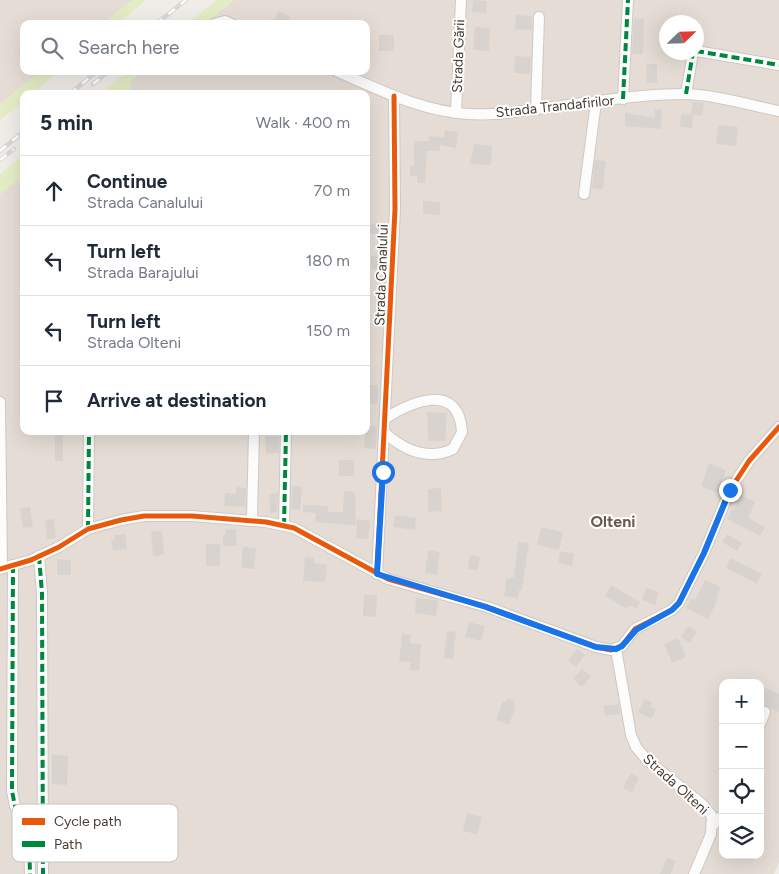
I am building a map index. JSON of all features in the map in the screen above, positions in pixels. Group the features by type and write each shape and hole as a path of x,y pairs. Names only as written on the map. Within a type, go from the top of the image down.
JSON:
{"street":[{"name":"Strada Gării","path":"456,113 461,0"},
{"path":"623,98 628,0"},
{"path":"536,110 539,17"},
{"path":"704,52 779,65"},
{"path":"686,94 692,60"},
{"name":"Strada Trandafirilor","path":"345,75 394,96 456,113 483,114 536,110 623,98 686,94 701,95 779,111"},
{"name":"Strada Canalului","path":"377,574 395,209 394,96"},
{"path":"584,194 596,102"},
{"path":"385,433 411,451 439,454 453,449 462,432 458,415 453,406 431,399 420,401 386,418"},
{"path":"0,402 1,568 39,556 88,530 121,520 144,516 192,516 252,520 284,526 306,534 377,574 486,607 596,647 616,649 622,646 636,630 672,610 679,603 704,553 730,490 749,461 779,427"},
{"path":"88,530 89,435"},
{"path":"252,520 254,435"},
{"path":"284,526 286,435"},
{"path":"39,556 42,622 43,804"},
{"path":"13,565 12,791 15,804"},
{"name":"Strada Olteni","path":"616,649 631,735 636,747 671,781 708,809 712,816 719,817 694,874"},
{"path":"764,716 766,712"}],"shaded area":[{"path":"0,0 133,0 107,20 20,20 20,75 36,75 0,104"},
{"path":"234,0 779,0 779,862 774,874 0,874 0,184 20,168 20,435 370,435 370,90 119,90 138,75 370,75 370,20 209,20"}],"green space":[{"path":"133,0 146,0 122,20 107,20"},
{"path":"217,0 234,0 209,20 192,20"},
{"path":"36,75 54,75 37,90 20,90 20,104 0,120 0,104"},
{"path":"123,75 138,75 131,81 130,90 105,90"},
{"path":"20,158 20,179 0,194 0,174"}],"building":[{"path":"473,0 487,1 486,13 472,12"},
{"path":"278,11 290,17 289,20 275,20"},
{"path":"516,15 532,16 532,30 515,29"},
{"path":"634,18 644,19 643,54 632,54"},
{"path":"475,27 490,28 489,51 473,50"},
{"path":"379,35 394,35 394,51 379,51"},
{"path":"515,56 531,57 530,74 514,73"},
{"path":"646,64 657,64 657,83 647,83"},
{"path":"693,102 704,103 702,116 691,114"},
{"path":"655,109 662,110 661,129 625,126 625,113 655,118"},
{"path":"681,114 693,115 692,128 680,127"},
{"path":"718,125 738,127 736,146 716,144"},
{"path":"445,130 458,132 456,148 440,145 440,151 427,151 425,183 417,183 417,176 410,176 410,166 414,166 414,141 429,141 429,136 444,137"},
{"path":"474,144 492,146 491,165 470,164"},
{"path":"595,160 606,161 603,189 592,188"},
{"path":"423,201 440,202 440,215 423,214"},
{"path":"370,224 387,225 387,234 370,233"},
{"path":"371,256 386,257 385,269 371,269"},
{"path":"370,385 378,385 378,404 370,404"},
{"path":"427,412 447,413 445,441 428,441"},
{"path":"370,426 377,426 376,449 364,448 365,435 370,435"},
{"path":"55,435 63,435 63,461 55,461"},
{"path":"265,436 279,436 279,453 266,454"},
{"path":"339,460 354,460 354,476 339,476"},
{"path":"709,463 726,470 718,493 701,486"},
{"path":"292,486 302,487 300,510 291,509"},
{"path":"236,487 246,488 245,507 224,506 225,493 236,494"},
{"path":"441,488 442,511 428,512 428,489"},
{"path":"344,491 355,492 356,525 315,522 316,513 303,512 303,505 316,505 328,506 328,512 343,512"},
{"path":"278,493 277,512 270,513 269,494"},
{"path":"741,495 755,502 748,518 765,527 760,536 727,519 732,509 734,510"},
{"path":"30,507 33,527 23,528 20,508"},
{"path":"395,515 416,518 415,530 393,527"},
{"path":"54,519 56,538 47,539 45,520"},
{"path":"357,519 370,521 368,539 356,538"},
{"path":"541,527 563,532 559,550 537,545"},
{"path":"236,529 237,546 223,546 223,535 226,535 225,530"},
{"path":"162,531 164,555 153,556 151,532"},
{"path":"125,534 127,549 113,551 111,541 115,540 114,535"},
{"path":"727,534 742,543 737,551 722,542"},
{"path":"518,542 529,543 522,590 519,590 518,598 504,596 506,579 514,577"},
{"path":"206,544 220,544 220,566 206,566"},
{"path":"243,547 256,548 254,569 241,568"},
{"path":"428,550 440,552 437,575 425,573"},
{"path":"560,551 574,554 572,566 558,563"},
{"path":"470,555 480,557 478,570 468,569"},
{"path":"305,557 314,558 314,563 327,565 325,582 303,581"},
{"path":"730,558 762,574 757,584 726,568"},
{"path":"57,559 71,560 71,575 57,575"},
{"path":"705,580 721,587 716,598 718,599 708,619 686,608 691,598 695,600"},
{"path":"611,585 640,602 636,609 630,605 625,608 605,596"},
{"path":"646,588 659,592 655,605 642,600"},
{"path":"364,595 377,595 376,617 363,616"},
{"path":"416,598 438,600 436,616 415,613"},
{"path":"469,622 485,626 481,641 465,637"},
{"path":"688,626 697,632 690,643 681,637"},
{"path":"447,631 456,632 453,659 444,658"},
{"path":"402,634 411,635 410,643 421,644 419,671 410,670 411,662 399,661"},
{"path":"678,638 686,657 672,663 664,644"},
{"path":"577,649 585,655 576,667 568,661"},
{"path":"582,669 591,676 582,687 573,679"},
{"path":"764,687 779,694 779,712 764,705 766,701 764,700"},
{"path":"508,698 515,701 513,705 516,705 509,725 496,720 503,701 506,702"},
{"path":"645,699 652,703 650,707 656,710 651,719 638,712"},
{"path":"619,704 620,714 605,716 603,706"},
{"path":"52,755 68,756 67,785 52,784"},
{"path":"631,773 639,778 632,792 623,788"},
{"path":"467,813 482,817 477,834 463,831"},
{"path":"667,858 676,861 671,874 660,874"}],"railway":[{"path":"161,20 186,0"},
{"path":"75,90 92,75"},
{"path":"93,84 104,75"},
{"path":"0,151 20,134"},
{"path":"0,160 14,149"}],"marked path":[{"path":"623,99 628,0"},
{"path":"704,52 779,65"},
{"path":"686,94 692,60"},
{"path":"88,529 89,435"},
{"path":"284,526 286,435"},
{"path":"39,556 42,593 43,804"},
{"path":"13,565 12,791 15,804"},
{"path":"30,862 30,874"},
{"path":"43,862 43,874"}],"cycle path":[{"path":"377,574 395,209 394,96"},
{"path":"0,569 31,560 59,547 88,529 121,520 144,516 192,516 266,522 294,528 388,579 487,607 596,647 611,650 622,646 635,629 672,610 679,603 704,553 730,490 749,461 779,427"}],"district":[{"name":"Olteni","path":"613,521"}],"route":[{"path":"383,472 377,574 388,579 486,607 596,647 611,650 622,646 642,625 664,615 679,603 704,553 720,510 730,490"}]}
